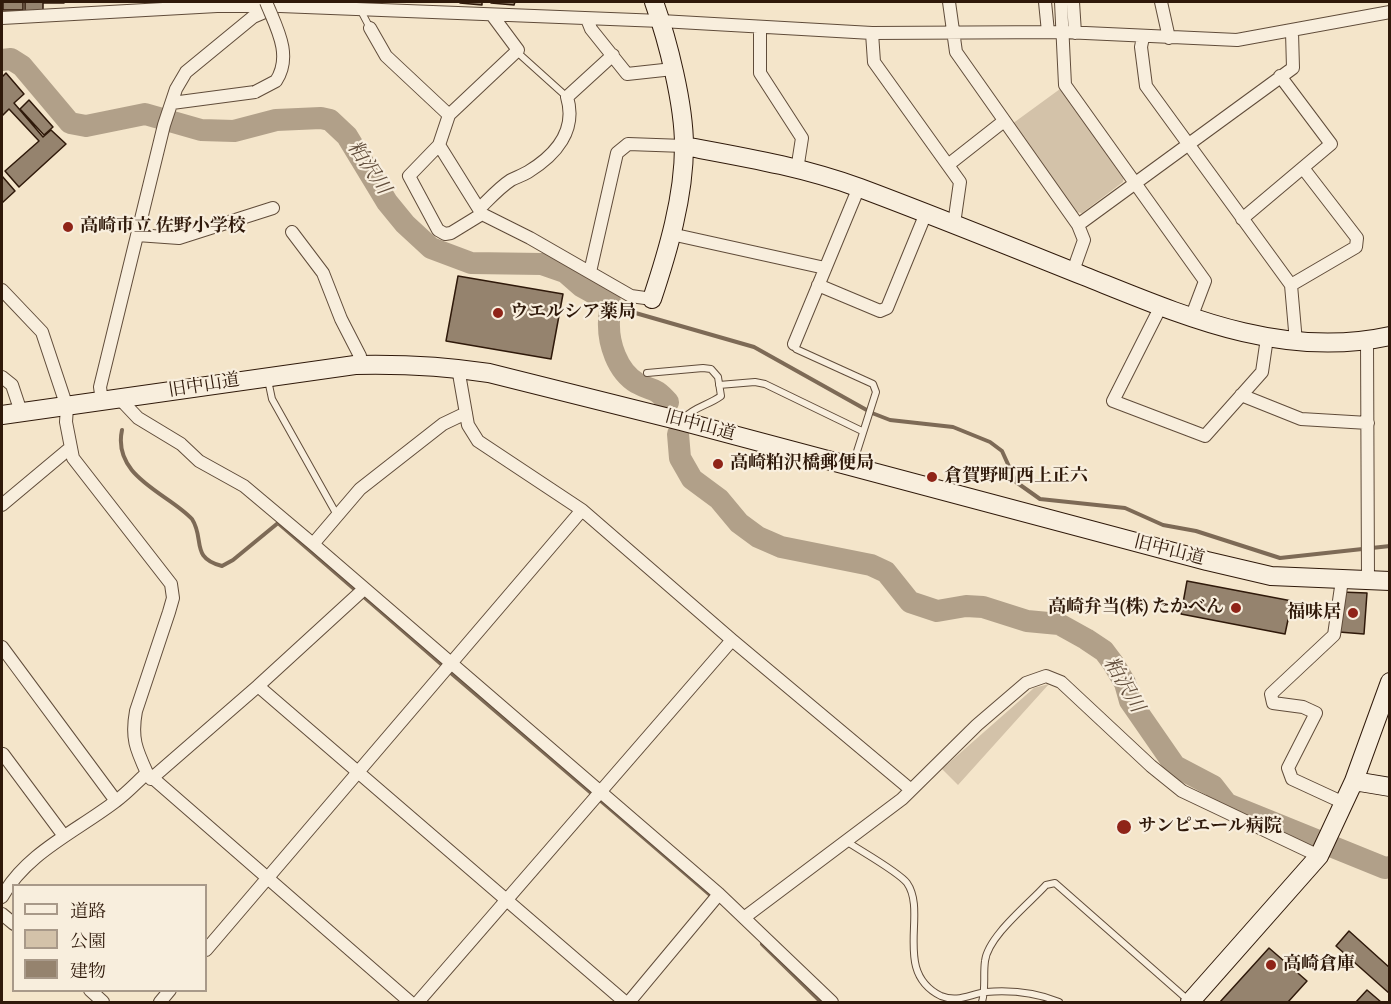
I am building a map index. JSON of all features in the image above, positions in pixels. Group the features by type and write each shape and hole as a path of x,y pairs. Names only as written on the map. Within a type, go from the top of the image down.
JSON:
{"street":[{"path":"172,104 255,92 276,81 284,62 284,47 266,2"},
{"path":"439,145 481,211 631,296 652,299 671,234 684,146 673,69 654,2"},
{"path":"949,2 956,52 1078,225 1084,240 1073,272"},
{"path":"1045,2 1048,32"},
{"path":"1061,2 1070,32"},
{"path":"1073,2 1065,85 1204,281 1191,318"},
{"path":"1161,2 1169,38"},
{"path":"280,4 253,17 186,72 176,89 100,387 111,400 181,444 199,461 244,486 719,894 832,1002"},
{"path":"2,18 280,4 359,9 426,7 492,15 661,21 872,33 1070,32 1237,40 1292,32 1389,12"},
{"path":"492,15 517,52 448,115 439,145 409,176 438,230 445,234 451,233 481,211 512,179 527,173 557,151 571,114 567,97 613,55"},
{"path":"587,19 591,29 627,74 673,69"},
{"path":"370,28 386,56 448,115"},
{"path":"760,28 760,73 802,138 797,170"},
{"path":"1078,225 1293,68 1292,32"},
{"path":"872,33 873,62 960,182 954,224"},
{"path":"1143,37 1141,47 1146,86 1291,285 1296,342"},
{"path":"1242,219 1331,144 1280,76"},
{"path":"948,165 1004,121"},
{"path":"590,272 617,153 628,144 684,146 797,170 859,187 1191,318 1267,338 1296,342 1334,344 1389,336"},
{"path":"1291,285 1356,247 1358,238 1303,168"},
{"path":"794,344 859,187"},
{"path":"137,235 179,238 273,208"},
{"path":"818,285 880,311 887,308 926,213"},
{"path":"292,232 323,273 340,319 360,356 359,365"},
{"path":"671,234 825,268"},
{"path":"2,290 42,332 67,407 66,422 73,458 171,584 173,598 136,711 133,728 135,746 149,776 410,1002"},
{"path":"1161,306 1113,401 1205,436 1262,372 1267,338"},
{"path":"1367,341 1368,580"},
{"name":"旧中山道","path":"2,415 267,376 359,365 406,364 458,368 499,375 681,421 1271,576 1389,581"},
{"path":"458,368 468,425 478,441 582,510 732,640 910,789"},
{"path":"2,376 12,384 21,412"},
{"path":"1241,395 1300,419 1368,423"},
{"path":"313,544 360,489 443,424 466,413"},
{"path":"2,504 70,448"},
{"path":"207,949 582,510"},
{"path":"1342,580 1334,635 1271,694 1273,703 1303,707 1316,713 1288,768 1292,779 1344,803"},
{"path":"2,897 17,874 64,836 149,776 258,686 364,589"},
{"path":"418,1002 732,640"},
{"path":"2,647 116,801"},
{"path":"745,917 902,799 910,789 1026,683 1036,678 1053,677 1182,791 1324,846"},
{"path":"1190,1002 1324,846 1385,708 1389,682"},
{"path":"258,686 627,1002 719,894"},
{"path":"3,754 64,836"},
{"path":"1354,781 1389,787"}],"lane":[{"path":"359,9 370,28"},
{"path":"517,52 567,97"},
{"path":"794,344 796,349 873,384 876,392 867,414 852,467"},
{"path":"647,373 711,369 718,377 721,396 689,412 681,421"},
{"path":"267,376 272,399 337,515"},
{"path":"719,385 755,381 765,384 862,431"},
{"path":"845,841 906,881 913,896 914,962 923,981 941,996 961,999 985,992 1016,992 1059,1002"},
{"path":"982,1002 985,992 985,959 997,936 1046,885 1055,883 1190,1002"}],"green space":[{"path":"1060,89 1124,175 1123,182 1082,213 1075,212 1012,124"},
{"path":"1049,684 958,785 942,769 1034,688"}],"building":[{"path":"3,2 23,2 23,10 3,10"},
{"path":"25,2 43,2 43,11 25,11"},
{"path":"482,2 482,5 460,3"},
{"path":"491,2 515,2 514,5"},
{"path":"6,73 24,94 14,103 43,137 51,130 66,144 19,187 5,171 39,141 9,109 2,116 2,77"},
{"path":"29,100 53,127 44,135 20,109"},
{"path":"2,176 15,191 2,203"},
{"path":"458,276 563,294 551,359 446,341"},
{"name":"高崎弁当(株) たかべん","path":"1187,581 1292,601 1285,634 1181,614"},
{"name":"福味居","path":"1341,592 1367,593 1364,634 1339,632"},
{"path":"1349,931 1390,968 1390,994 1336,946"},
{"name":"高崎倉庫","path":"1269,948 1307,981 1288,1002 1220,1002"},
{"path":"1367,990 1381,1002 1356,1002"}],"waterway":[{"name":"粕沢川","path":"2,60 11,59 22,66 70,123 86,126 145,114 201,130 234,131 276,120 321,118 330,120 347,136 387,202 405,224 431,248 471,263 542,264 565,272 581,286 610,302 610,338 619,364 630,378 656,391 668,402"},
{"path":"611,306 754,347 872,413 890,420 953,427 990,442 1002,451 1016,482 1040,499 1125,508 1163,525 1196,531 1280,558 1390,546"},
{"path":"122,430 121,446 125,460 133,472 192,519 196,526 202,553 212,563 222,566 233,560 278,523 353,588"},
{"name":"粕沢川","path":"678,434 680,458 692,479 719,499 739,523 758,537 781,547 871,565 886,572 910,602 937,611 966,606 983,607 1027,621 1059,624 1104,651 1125,683 1130,701 1175,766 1213,786 1227,804 1385,868 1390,867"},
{"path":"364,597 441,664"},
{"path":"452,674 590,792"},
{"path":"601,801 709,894"},
{"path":"762,944 821,1002"}],"place":[{"name":"高崎市立 佐野小学校","path":"68,227"},
{"name":"ウエルシア薬局","path":"498,313"},
{"name":"高崎粕沢橋郵便局","path":"718,464"},
{"name":"倉賀野町西上正六","path":"932,477"},
{"name":"高崎弁当(株) たかべん","path":"1236,608"},
{"name":"福味居","path":"1353,613"},
{"name":"サンピエール病院","path":"1124,827"},
{"name":"高崎倉庫","path":"1271,965"}]}
